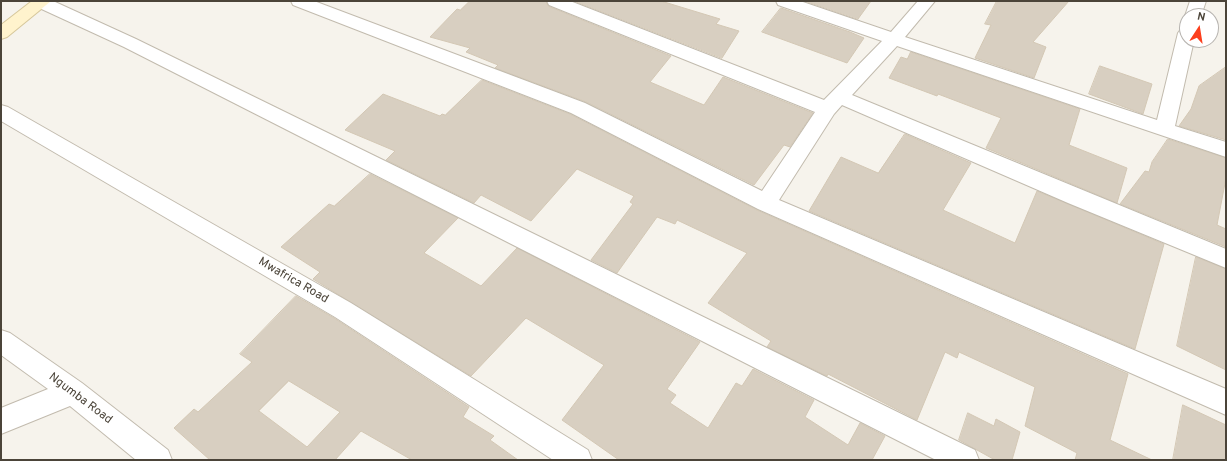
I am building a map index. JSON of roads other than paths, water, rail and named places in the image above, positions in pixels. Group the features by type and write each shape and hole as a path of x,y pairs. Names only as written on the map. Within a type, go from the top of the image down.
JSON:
{"main road":[{"path":"1,33 42,2"}],"street":[{"path":"299,1 578,108 766,203 1226,402"},
{"path":"555,1 833,103 1075,197 1226,259"},
{"path":"784,1 1226,150"},
{"path":"766,203 833,103 894,39 927,1"},
{"path":"42,2 130,43 965,460"},
{"path":"1164,130 1184,48"},
{"name":"Mwafrica Road","path":"1,112 343,310 578,460"},
{"name":"Ngumba Road","path":"1,341 73,392 158,460"},
{"path":"1,421 73,392"}]}
